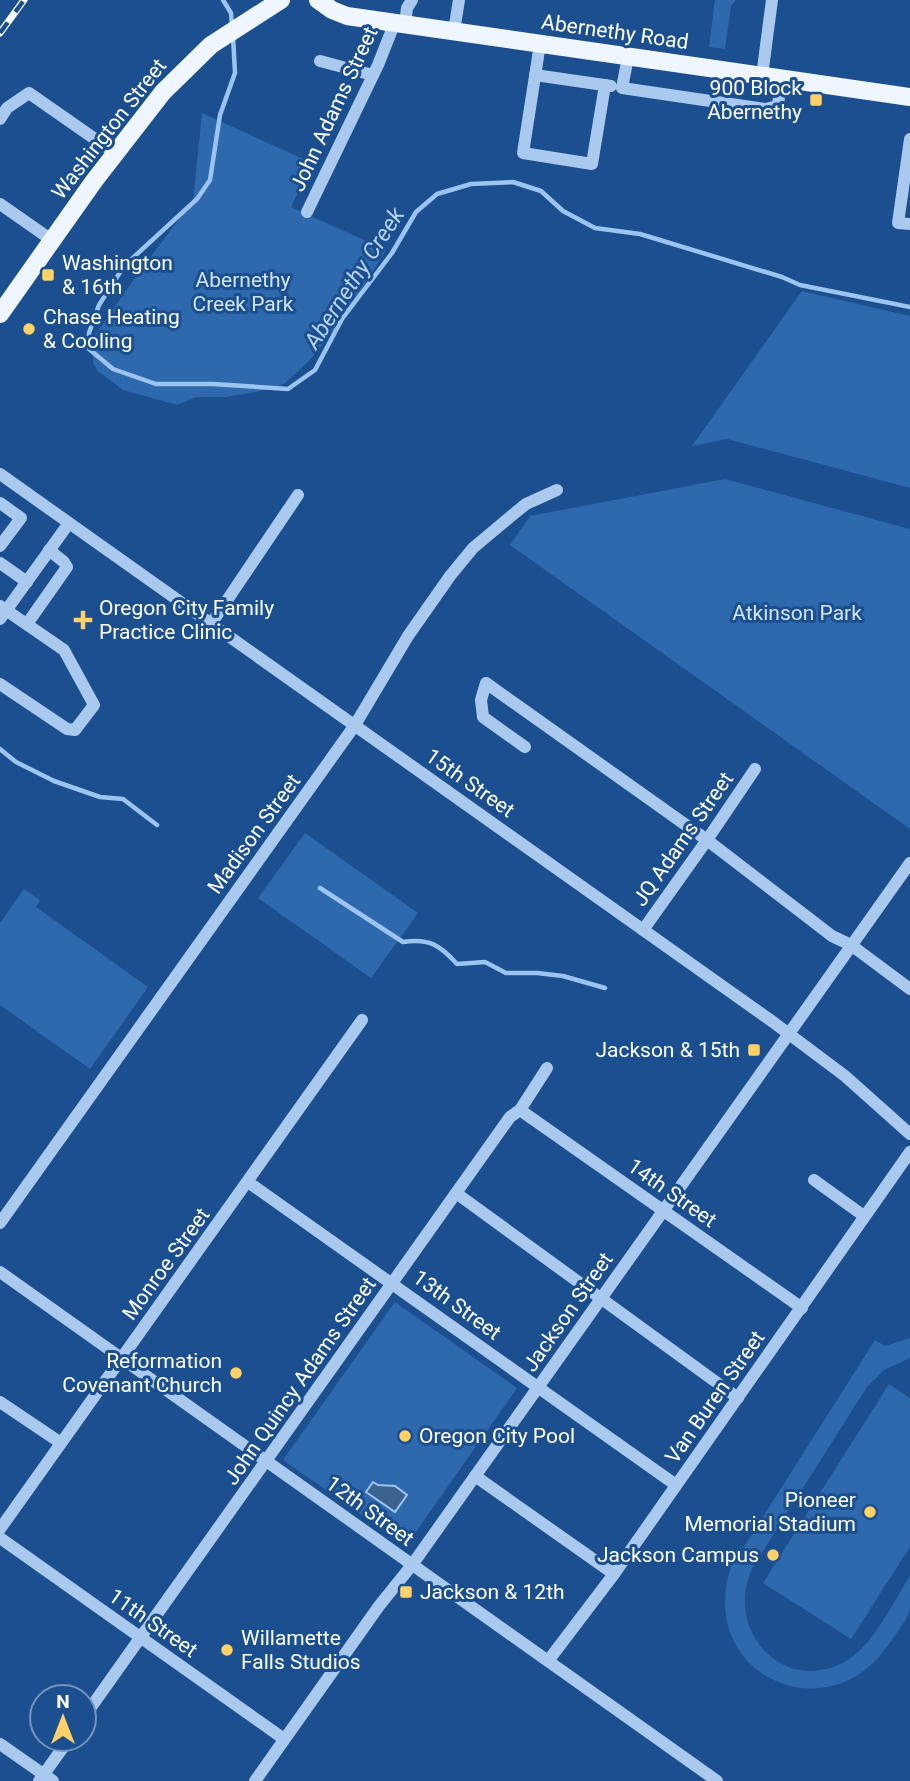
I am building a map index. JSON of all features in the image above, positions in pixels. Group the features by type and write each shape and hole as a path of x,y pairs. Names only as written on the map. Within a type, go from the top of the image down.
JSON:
{"main road":[{"name":"Abernethy Road","path":"318,0 347,16 910,97"},
{"name":"Washington Street","path":"0,314 115,153 163,92 202,53 274,4"}],"street":[{"name":"John Adams Street","path":"307,212 412,0"},
{"path":"454,31 459,0"},
{"path":"762,76 772,0"},
{"path":"540,44 523,153 592,164 605,85"},
{"path":"622,88 628,57"},
{"path":"320,61 373,75"},
{"path":"535,75 765,109 778,106 781,79"},
{"path":"0,119 7,108 30,93 115,153"},
{"path":"910,139 898,223 910,224"},
{"path":"0,204 53,241"},
{"name":"15th Street","path":"0,474 789,1034 863,1091 910,1134"},
{"name":"Madison Street","path":"0,1223 355,725 408,636 464,558 526,504 557,490"},
{"path":"211,624 298,495"},
{"path":"0,503 21,517 0,546"},
{"path":"0,684 67,729 75,730 94,705 64,650 27,624 2,612 69,523"},
{"path":"27,624 66,567 64,562 49,551"},
{"path":"0,563 27,582"},
{"path":"525,747 483,717 481,699 486,683 707,841 832,936 851,946 910,989"},
{"name":"JQ Adams Street","path":"643,930 755,769"},
{"name":"Jackson Street","path":"255,1781 379,1606 412,1565 910,863"},
{"name":"Monroe Street","path":"0,1529 362,1020"},
{"name":"John Quincy Adams Street","path":"98,1698 510,1117 520,1110 547,1068"},
{"name":"14th Street","path":"520,1110 802,1308"},
{"name":"Van Buren Street","path":"548,1661 614,1574 910,1152"},
{"path":"814,1180 864,1216"},
{"name":"13th Street","path":"248,1182 676,1485"},
{"path":"456,1193 738,1398"},
{"name":"12th Street","path":"0,1272 548,1661 701,1776 717,1781"},
{"path":"0,1402 61,1443"},
{"path":"475,1476 614,1574"},
{"name":"11th Street","path":"0,1538 284,1739"},
{"path":"0,1744 45,1779 61,1753"}],"green space":[{"path":"715,0 736,0 731,6 725,49 709,47"},
{"name":"Abernethy Creek Park","path":"202,113 312,163 291,207 386,250 348,311 339,316 339,324 309,361 284,384 225,397 197,397 177,405 123,390 98,371 93,363 93,338 193,201"},
{"path":"802,291 910,316 910,488 727,439 692,446"},
{"name":"Atkinson Park","path":"725,479 910,529 910,829 510,545 530,516"},
{"path":"305,833 418,913 371,978 258,898"},
{"path":"24,889 40,900 36,907 148,987 90,1069 0,1005 0,923"},
{"name":"Oregon City Pool","path":"395,1302 517,1388 406,1546 283,1460"},
{"path":"910,1338 910,1358 884,1370 867,1387 754,1565 746,1589 746,1612 752,1633 764,1650 781,1663 800,1670 823,1670 856,1654 874,1634 910,1576 909,1613 891,1641 865,1670 835,1685 804,1688 775,1680 750,1663 732,1638 725,1605 731,1567 875,1340 885,1346"},
{"path":"889,1384 910,1398 910,1547 851,1639 763,1583"}],"shaded area":[{"name":"Oregon City Pool","path":"373,1482 395,1486 407,1495 395,1512 366,1492"}],"waterway":[{"name":"Abernethy Creek","path":"223,0 231,13 232,27"},
{"name":"Abernethy Creek","path":"233,36 235,73 220,115 210,180 197,199 124,266 99,305 89,333 89,349 113,369 156,384 213,384 288,389 315,370 342,319 392,253 416,212 437,194 471,184 513,182 541,191 563,211 595,228 640,234 782,277 800,285 910,307"},
{"path":"0,749 16,762 54,781 100,797 123,799 157,825"},
{"path":"320,888 403,942 420,941 433,944 457,964 485,962 506,973 563,976 605,988"}],"railway":[{"path":"0,33 24,0"}],"place":[{"name":"900 Block Abernethy","path":"816,100"},
{"name":"Washington & 16th","path":"48,275"},
{"name":"Chase Heating & Cooling","path":"29,329"},
{"name":"Oregon City Family Practice Clinic","path":"83,620"},
{"name":"Jackson & 15th","path":"754,1050"},
{"name":"Reformation Covenant Church","path":"236,1373"},
{"name":"Oregon City Pool","path":"405,1436"},
{"name":"Pioneer Memorial Stadium","path":"870,1512"},
{"name":"Jackson Campus","path":"773,1555"},
{"name":"Jackson & 12th","path":"406,1592"},
{"name":"Willamette Falls Studios","path":"227,1650"}]}
